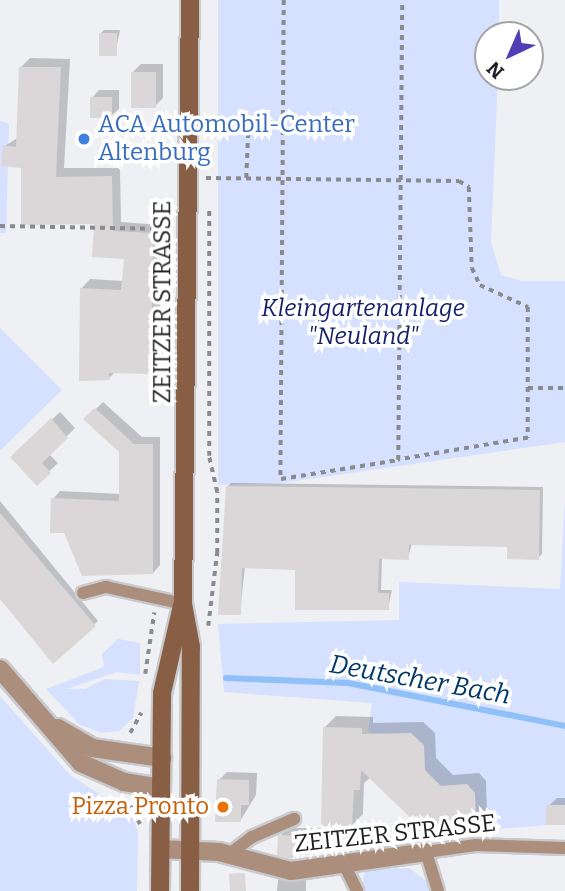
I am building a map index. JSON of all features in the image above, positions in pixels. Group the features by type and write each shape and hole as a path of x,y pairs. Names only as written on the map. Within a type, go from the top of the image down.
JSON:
{"main road":[{"name":"ZEITZER STRASSE","path":"190,0 183,604 191,647 190,891"},
{"name":"ZEITZER STRASSE","path":"160,891 166,668 183,604"},
{"path":"162,758 192,762"},
{"path":"161,788 191,788"}],"street":[{"path":"0,669 81,763 124,782 161,788"},
{"path":"43,720 92,748 162,758"},
{"name":"ZEITZER STRASSE","path":"161,849 228,855 291,871 345,866 426,852"}],"lane":[{"path":"83,593 106,587 183,604"},
{"path":"228,855 252,837 295,819"},
{"name":"ZEITZER STRASSE","path":"426,852 476,845 565,848"},
{"path":"426,852 439,891"},
{"path":"345,866 357,891"}],"path":[{"path":"189,178 246,178 281,179 398,181 459,181 469,187 472,268 480,285 528,307 527,438 281,479 281,179 284,0"},
{"path":"398,460 398,181 402,0"},
{"path":"246,178 248,131"},
{"path":"209,164 209,191"},
{"path":"208,596 217,553 217,492 209,456 209,205"},
{"path":"0,226 188,230"},
{"path":"528,388 565,388"},
{"path":"145,679 157,597"},
{"path":"125,754 124,740 145,702"},
{"path":"124,782 124,799 134,808 141,838"}],"green space":[{"name":"Kleingartenanlage \"Neuland\"","path":"218,0 499,0 499,21 474,21 474,91 497,91 491,242 501,275 522,281 565,281 565,442 282,483 218,485"},
{"path":"0,121 9,124 6,233 0,233"},
{"path":"0,328 62,390 0,451"},
{"path":"565,498 565,805 547,806 548,825 485,830 485,815 476,815 475,793 466,784 441,786 380,734 368,732 372,703 224,692 218,624 399,620 399,582 560,589"},
{"path":"118,639 140,643 140,675 117,672 67,689 85,689 105,679 139,681 133,718 119,731 102,733 80,725 46,689 104,667 102,654"},
{"path":"0,696 70,775 132,815 138,832 137,891 0,891"},
{"path":"409,868 425,880 432,878 435,891 361,891 365,870"}],"building":[{"path":"99,33 117,33 117,56 99,56"},
{"path":"19,67 61,67 56,177 112,176 113,231 153,233 151,374 109,373 110,380 79,381 80,288 121,290 124,259 92,257 94,224 21,225 21,168 1,166 3,145 16,147"},
{"path":"131,72 156,72 156,108 131,108"},
{"path":"90,97 112,97 112,118 90,118"},
{"path":"95,408 134,444 153,444 153,574 82,576 64,533 50,533 51,498 119,501 119,452 83,419"},
{"path":"51,418 68,438 42,463 51,473 37,486 10,457"},
{"path":"226,486 540,490 539,560 507,559 507,547 409,545 409,560 379,559 378,593 389,593 389,610 295,610 295,570 242,568 241,615 218,615"},
{"path":"0,513 96,626 53,664 0,599"},
{"path":"323,727 362,728 362,734 411,733 424,745 425,770 441,786 467,784 475,793 476,830 424,831 361,770 360,790 354,790 352,828 321,826"},
{"path":"217,779 249,780 249,805 241,805 241,822 215,822"},
{"path":"546,805 565,805 565,825 546,825"},
{"path":"278,835 316,836 315,855 295,854 292,859 277,856"},
{"path":"245,873 246,891 230,891 229,874"}],"waterway":[{"name":"Deutscher Bach","path":"226,678 348,683 565,726"}],"place":[{"name":"ACA Automobil-Center Altenburg","path":"84,139"},
{"name":"Pizza Pronto","path":"223,807"}]}
